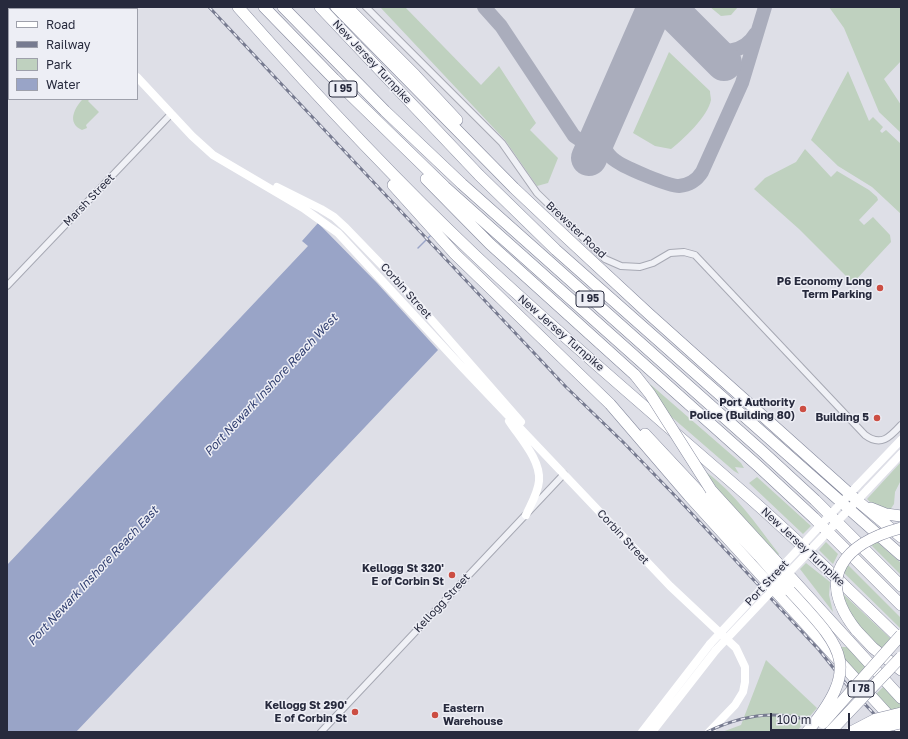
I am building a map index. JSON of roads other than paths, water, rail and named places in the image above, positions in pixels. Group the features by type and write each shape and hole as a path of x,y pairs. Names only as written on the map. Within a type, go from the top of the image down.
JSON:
{"highway":[{"name":"New Jersey Turnpike","path":"238,7 374,156 517,295 744,493 901,640"},
{"name":"I 95","path":"264,7 386,131 479,219 758,466 814,518 901,605"},
{"name":"New Jersey Turnpike","path":"283,7 386,111 462,184 763,452 842,526 901,586"},
{"name":"New Jersey Turnpike","path":"320,7 454,150 545,240 901,555"},
{"path":"336,7 533,205 649,314 855,490 877,511 889,515 901,516"},
{"path":"347,7 425,84 533,205"},
{"path":"386,131 404,156 475,230 635,375 650,394 711,490 719,506 758,555"},
{"path":"374,156 393,185 444,242 615,409 693,501 901,729"},
{"path":"568,362 584,374 629,416 758,555 830,637 838,654 840,679 834,696 807,732"},
{"path":"711,490 901,698"},
{"path":"855,490 860,503 901,537"},
{"path":"901,528 863,542 852,551 842,564 837,580 838,597 843,612 856,630 873,648 901,670"},
{"path":"816,732 901,635"},
{"name":"I 78","path":"821,732 901,647"},
{"name":"I 78","path":"830,732 901,657"},
{"path":"851,732 879,717 901,713"},
{"path":"870,732 901,723"}],"main road":[{"name":"Corbin Street","path":"138,79 209,152 328,224 338,233 670,586 700,612 736,648 742,658 745,672 744,687 738,701 709,732"},
{"name":"Corbin Street","path":"250,177 273,186 321,209 346,228 401,285 497,393 516,415 533,441"},
{"path":"498,404 538,467 540,480 536,495 526,515"},
{"name":"Port Street","path":"642,732 713,647 901,440"},
{"name":"Port Street","path":"652,732 713,647 901,454"}],"street":[{"name":"Brewster Road","path":"366,7 502,143 537,193 600,255 616,264 633,267 647,266 670,253 684,252 695,255 865,435 875,440 883,440 889,437 901,425"},
{"name":"Marsh Street","path":"7,286 171,114"},
{"name":"Kellogg Street","path":"321,732 564,474"}],"water":[{"path":"318,223 377,283 438,350 76,732 7,732 7,565 308,246 302,241"}],"waterway":[{"path":"418,248 430,236"}],"railway":[{"path":"209,7 566,387 623,442 681,502 819,650 847,685 891,732"},
{"path":"707,732 739,720 755,716 771,715 803,719 819,724 835,732"}],"place":[{"name":"P6 Economy Long Term Parking","path":"880,288"},
{"name":"Port Authority Police (Building 80)","path":"803,409"},
{"name":"Building 5","path":"877,418"},
{"name":"Kellogg St 320' E of Corbin St","path":"452,575"},
{"name":"Kellogg St 290' E of Corbin St","path":"355,712"},
{"name":"Eastern Warehouse","path":"435,715"}],"water label":[{"name":"Port Newark Inshore Reach West","path":"271,385"},
{"name":"Port Newark Inshore Reach East","path":"93,576"}]}
